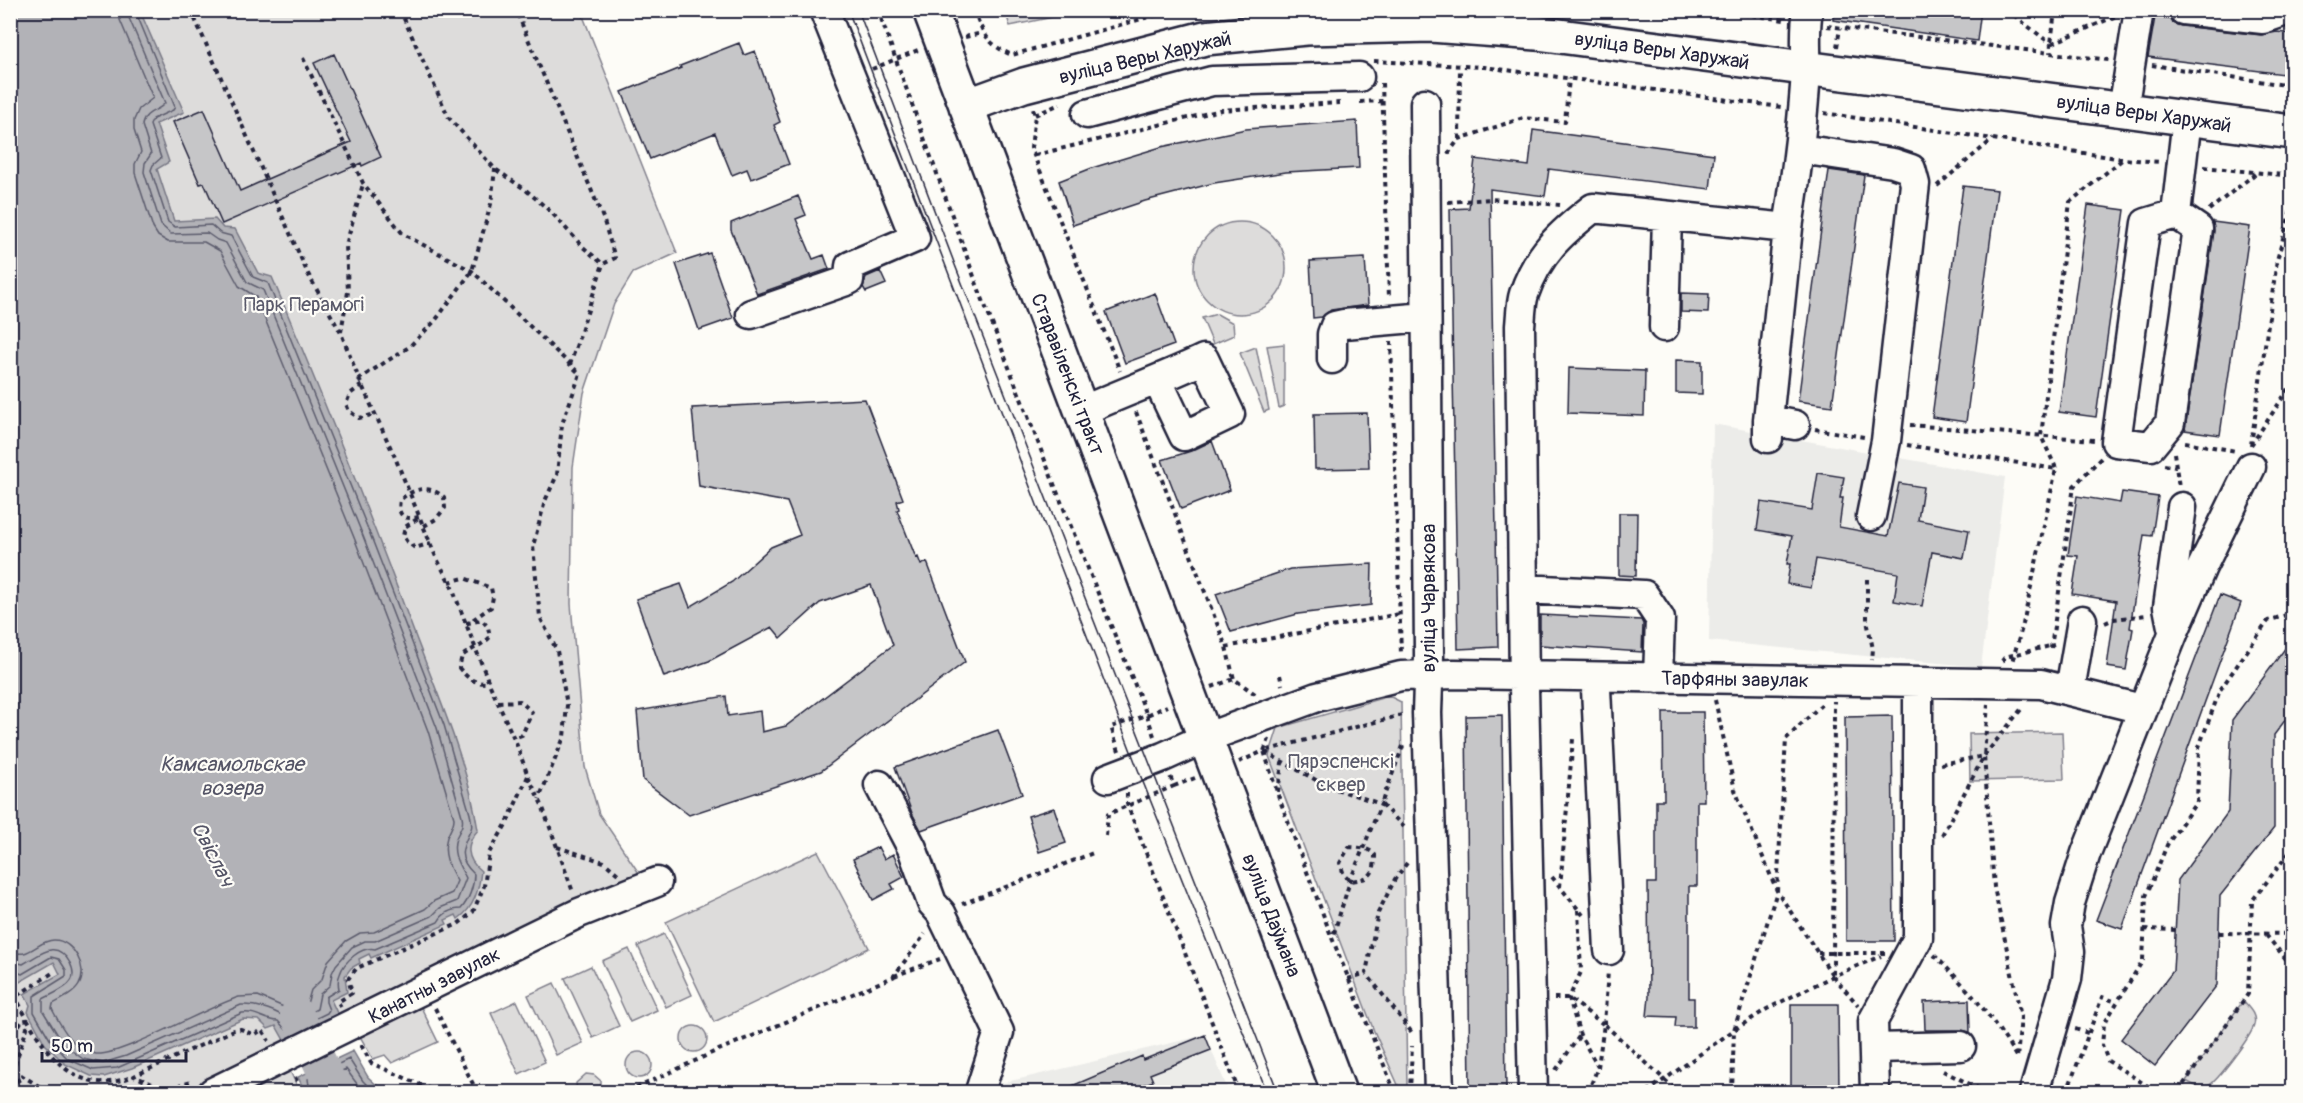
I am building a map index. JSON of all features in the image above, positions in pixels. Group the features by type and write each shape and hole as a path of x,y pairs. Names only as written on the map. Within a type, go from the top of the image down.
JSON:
{"main road":[{"name":"Старавіленскі тракт","path":"930,10 1205,738"},
{"name":"вуліца Веры Харужай","path":"966,106 1024,85 1205,38 1431,18 2292,132"},
{"name":"вуліца Даўмана","path":"1205,738 1339,1092"}],"street":[{"path":"752,314 849,280 850,266 915,238 824,10"},
{"path":"2183,10 2263,19 2289,10"},
{"path":"2123,110 2129,13"},
{"path":"1777,428 1788,228 1800,148 1807,17"},
{"path":"1205,38 1212,81"},
{"path":"1087,114 1212,81 1371,83"},
{"name":"вуліца Чарвякова","path":"1425,103 1426,317 1415,676 1427,713 1439,1092"},
{"path":"2182,218 2182,164 2187,118"},
{"path":"1800,148 1893,163 1911,169 1915,184 1886,441 1871,516"},
{"path":"1543,1083 1531,998 1520,326 1524,295 1538,264 1554,240 1593,208 1788,228"},
{"path":"1664,327 1667,216"},
{"path":"2182,218 2198,230 2169,423 2151,446 2116,442 2146,223 2182,218"},
{"path":"1332,359 1332,334 1335,326 1426,317"},
{"path":"1082,411 1135,387 1158,381"},
{"path":"2034,1090 2067,979 2070,952 2066,926 2070,903 2086,853 2142,709 2171,621 2202,567 2249,455"},
{"path":"2171,621 2182,507"},
{"path":"1523,589 1644,595 1660,619 1658,678"},
{"path":"2070,690 2081,627"},
{"name":"Тарфяны завулак","path":"1108,778 1163,758 1205,738 1317,697 1353,676 1525,676 1918,682 2000,676 2070,690 2142,709"},
{"path":"1598,678 1596,689 1609,950"},
{"path":"1875,1092 1873,1021 1918,938 1918,682"},
{"path":"879,785 912,848 932,903 941,913 999,1032 981,1088 983,1092"},
{"name":"Канатны завулак","path":"213,1092 287,1057 343,1014 425,988 579,913 657,882"},
{"path":"1874,1048 1961,1046"}],"path":[{"path":"191,10 308,274 341,333 359,379 410,492 539,799 574,893"},
{"path":"400,10 449,118 495,169 526,190 603,264"},
{"path":"516,10 603,218 615,258 603,264 570,364"},
{"path":"878,10 976,282 1147,715"},
{"path":"974,10 982,33 996,48 1012,55 1174,10"},
{"path":"1717,10 1807,17 1987,45"},
{"path":"2007,10 2051,44"},
{"path":"2050,53 2055,10"},
{"path":"2051,44 2129,13"},
{"path":"303,58 363,183 403,234 472,271 580,374 562,424 557,475 546,501 533,546 540,617 557,651 567,705 564,737 539,799"},
{"path":"1371,83 1382,61 1484,67 1803,110 2123,159 2292,176"},
{"path":"1446,158 1459,139 1460,67"},
{"path":"1459,139 1523,118 1565,122 1569,78"},
{"path":"1371,83 1383,100 1399,614 1415,676 1402,715 1403,725"},
{"path":"1371,83 1383,100"},
{"path":"1035,155 1221,110 1348,103"},
{"path":"1031,148 1035,115"},
{"path":"1911,213 1938,185 1994,139"},
{"path":"2000,676 2015,654 2056,469 2040,436 2070,202 2123,159"},
{"path":"359,379 409,347 435,321 472,271 491,204 495,169"},
{"path":"2182,218 2208,211 2255,173"},
{"path":"341,333 348,292 346,245 363,183"},
{"path":"1446,191 1447,202 1491,199 1593,208"},
{"path":"2249,455 2277,260 2292,206"},
{"path":"2249,455 2292,384"},
{"path":"362,385 350,394 346,404 349,411 359,418 376,414"},
{"path":"1886,441 2056,469"},
{"path":"1940,840 1984,756 2041,684 2048,670 2074,486 2116,442"},
{"path":"2174,449 2182,507"},
{"path":"420,517 409,519 402,516 399,509 400,500 410,492 422,489 434,490 444,497 445,508 436,519 424,525"},
{"path":"420,517 405,527 403,536 415,548 430,543"},
{"path":"449,582 464,578 490,588 493,597 491,608 468,623 482,620 488,627 490,637 485,643 475,646 462,656 459,668 467,678 475,683 489,683"},
{"path":"2157,1092 2108,1061 2102,1045 2104,1024 2143,960 2146,896 2167,845 2197,801 2199,747 2220,690 2268,621 2292,613"},
{"path":"1226,647 1399,614"},
{"path":"2017,1058 2021,1017 1994,887 1984,756 2005,657 2051,646 2081,627 2114,619 2153,614 2171,621"},
{"path":"1280,675 1282,689"},
{"path":"1713,680 1713,690 1735,790 1777,891 1833,976"},
{"path":"1833,976 1834,692"},
{"path":"1732,1092 1734,1030 1777,891 1786,739 1826,700"},
{"path":"498,702 520,701 532,712 522,735 514,738"},
{"path":"1264,751 1402,715"},
{"path":"1560,887 1574,735"},
{"path":"1403,736 1404,758"},
{"path":"1332,938 1350,881 1365,848 1403,746"},
{"path":"1264,751 1281,763 1327,786 1381,804 1406,829"},
{"path":"1264,751 1278,795 1332,938 1395,1092"},
{"path":"1278,795 1281,763"},
{"path":"343,1014 352,993 348,979 357,968 458,924 474,912 484,886 489,853 507,823 528,776"},
{"path":"1106,836 1108,814 1126,804 1239,1092"},
{"path":"1406,817 1406,840"},
{"path":"557,847 604,862 625,879 628,895"},
{"path":"1349,847 1372,851 1375,855 1372,872 1366,879 1350,881 1344,875 1340,863 1349,847"},
{"path":"1528,847 1585,917"},
{"path":"2178,1092 2248,994 2252,901 2292,849"},
{"path":"1407,852 1407,874"},
{"path":"893,977 941,913 1093,853"},
{"path":"1407,863 1395,879 1378,913 1366,973 1413,1034"},
{"path":"1578,909 1581,972 1569,998 1580,1035 1598,1066"},
{"path":"2145,929 2175,930"},
{"path":"2219,933 2292,934"},
{"path":"2266,934 2290,964"},
{"path":"1918,938 1968,987 1999,1027 2034,1090"},
{"path":"1593,1092 1590,1087 1598,1066 1604,1024 1609,950"},
{"path":"1647,1092 1665,1082 1734,1030 1767,1010 1833,976 1889,953 1818,953"},
{"path":"628,1092 714,1052 924,966"},
{"path":"10,1000 54,972"},
{"path":"1348,978 1366,973"},
{"path":"10,987 45,1051 58,1066 75,1077 95,1083 112,1083 134,1076 234,1030 241,1029 254,1035 262,1030"},
{"path":"425,988 452,1037 477,1092"},
{"path":"2067,1092 2102,997 2117,1002"},
{"path":"1531,998 1569,998 1604,1024 1678,1092"},
{"path":"11,1068 27,1028 25,1014"},
{"path":"10,1018 27,1028"},
{"path":"1410,1092 1412,1023"},
{"path":"1543,1083 1580,1035"},
{"path":"371,1063 437,1092"},
{"path":"11,1068 24,1092"},
{"path":"11,1068 42,1088 54,1092"},
{"path":"134,1076 166,1090 164,1092"}],"shaded area":[{"path":"1713,424 2005,477 1981,667 1709,641"},
{"path":"1205,1035 1229,1092 983,1092 981,1088"}],"green space":[{"name":"Парк Перамогі","path":"10,11 581,11 677,253 633,273 614,304 584,393 573,467 571,604 585,767 599,814 645,882 213,1092 11,1092"},
{"path":"1005,11 1082,11 1010,26"},
{"path":"1231,222 1249,222 1266,229 1279,242 1286,259 1286,277 1279,294 1266,307 1249,314 1231,314 1214,307 1201,294 1194,277 1194,259 1201,242 1214,229"},
{"path":"1217,314 1233,323 1234,335 1213,344 1202,318"},
{"path":"1284,344 1284,406 1279,408 1267,346"},
{"path":"1256,347 1269,410 1264,412 1240,353"},
{"name":"Пярэспенскі сквер","path":"1389,696 1401,702 1407,1088 1399,1087 1374,1031 1269,756 1278,728"},
{"path":"2062,732 2064,779 1970,781 1969,734"},
{"path":"818,851 869,948 714,1022 666,922"},
{"path":"664,934 692,995 666,1007 638,946"},
{"path":"629,949 657,1010 630,1022 602,961"},
{"path":"591,966 619,1026 593,1038 565,978"},
{"path":"554,983 583,1043 556,1055 528,995"},
{"path":"418,1001 438,1042 392,1063 385,1055 373,1059 357,1031"},
{"path":"517,1001 545,1062 519,1074 491,1013"},
{"path":"2243,1001 2252,1012 2255,1021 2241,1048 2208,1086 2199,1087 2186,1081"},
{"path":"694,1026 703,1030 707,1039 703,1048 694,1052 685,1048 681,1039 685,1030"},
{"path":"639,1052 648,1056 652,1065 648,1074 639,1078 630,1074 626,1065 630,1056"},
{"path":"288,1067 300,1092 236,1092"},
{"path":"586,1074 594,1075 601,1081 601,1092 577,1092 576,1083"}],"water":[{"name":"Камсамольскае возера","path":"10,11 140,11 184,112 156,124 169,162 157,169 174,221 215,219 223,228 235,229 258,273 272,277 361,495 441,702 467,778 478,830 471,841 469,851 472,861 481,871 477,892 468,910 458,919 456,915 445,920 447,924 371,958 369,954 359,959 360,963 351,968 345,976 347,992 331,1000 338,1015 284,1040 276,1026 268,1029 259,1020 243,1019 132,1068 104,1077 91,1076 65,1064 45,1044 28,1012 30,1005 24,994 60,974 54,962 18,983 11,971"},
{"path":"353,1051 368,1077 384,1092 305,1092 298,1077"}],"building":[{"path":"1833,10 1981,10 1977,41 1833,20"},
{"path":"2155,17 2169,18 2174,24 2181,26 2261,35 2277,32 2292,34 2292,75 2148,57"},
{"path":"739,43 744,55 755,51 780,122 774,125 789,164 751,179 747,169 732,175 715,133 650,159 622,92"},
{"path":"334,54 381,157 362,166 361,163 222,224 204,183 200,184 173,122 204,109 240,191 351,142 314,63"},
{"path":"1357,121 1359,168 1286,172 1214,183 1145,201 1073,225 1059,181 1092,168 1161,147 1246,129"},
{"path":"1533,130 1714,154 1710,189 1549,169 1545,196 1490,189 1498,647 1458,649 1450,209 1469,208 1475,159 1529,166"},
{"path":"1829,170 1864,175 1832,406 1798,401"},
{"path":"1963,186 1997,190 1966,422 1932,417"},
{"path":"798,196 806,215 796,219 813,259 824,255 829,269 757,294 731,230 731,223"},
{"path":"2088,205 2125,210 2096,417 2059,412"},
{"path":"2213,222 2250,227 2220,435 2185,430 2214,231"},
{"path":"710,253 733,318 699,330 676,264"},
{"path":"1365,258 1368,305 1331,310 1322,317 1313,318 1310,261"},
{"path":"880,271 886,284 866,292 863,287 866,277"},
{"path":"1155,293 1174,345 1125,363 1106,312"},
{"path":"1681,293 1709,294 1708,313 1681,312"},
{"path":"1676,360 1702,361 1702,394 1676,393"},
{"path":"1569,368 1645,371 1644,416 1568,413"},
{"path":"865,399 903,499 897,501 899,509 897,510 916,558 918,557 921,565 927,562 965,662 821,771 689,815 643,780 637,711 726,696 728,716 760,711 762,732 786,726 893,645 871,585 820,603 781,638 772,627 709,661 664,677 636,599 681,584 690,607 732,582 771,547 800,535 787,502 699,486 692,408"},
{"path":"1367,413 1369,468 1315,469 1314,414"},
{"path":"1212,441 1230,490 1181,509 1162,460 1191,451"},
{"path":"1818,473 1844,477 1840,498 1843,498 1839,527 1888,536 1899,483 1923,487 1918,520 1969,530 1964,558 1932,552 1922,606 1894,601 1898,573 1816,559 1811,588 1787,584 1790,564 1787,564 1792,536 1757,530 1761,502 1812,510"},
{"path":"2122,492 2158,497 2152,536 2144,535 2126,670 2107,667 2116,601 2072,594 2078,556 2068,555 2077,496 2120,503"},
{"path":"1619,513 1637,513 1636,576 1619,575"},
{"path":"1372,564 1371,605 1298,614 1231,632 1216,594 1290,569"},
{"path":"2220,595 2241,603 2122,929 2096,920"},
{"path":"1540,615 1641,620 1643,624 1642,652 1540,645"},
{"path":"2292,639 2292,711 2274,735 2274,828 2220,896 2217,985 2155,1066 2121,1039 2173,971 2178,880 2228,812 2232,720"},
{"path":"1663,712 1703,712 1704,801 1697,801 1697,886 1689,886 1689,998 1694,998 1694,1027 1675,1027 1676,1017 1647,1016 1649,997 1648,883 1656,883 1656,800 1664,800"},
{"path":"1502,715 1506,1092 1470,1092 1466,716"},
{"path":"1892,716 1894,941 1846,941 1845,717"},
{"path":"998,730 1022,794 921,830 912,813 895,767"},
{"path":"1054,808 1066,843 1039,852 1028,816"},
{"path":"878,847 884,859 893,854 904,877 891,884 894,889 873,900 853,859"},
{"path":"1969,1000 1970,1032 1925,1030 1924,1002"},
{"path":"1791,1004 1838,1004 1839,1092 1791,1092"},
{"path":"1205,1035 1211,1050 1150,1074 1153,1081 1126,1092 1058,1092 1142,1056 1143,1060"}],"waterway":[{"name":"Свіслач","path":"297,1015 334,1092"}],"tram line":[{"path":"848,10 1137,767 1267,1092"},
{"path":"858,10 955,265 1278,1092"}]}
